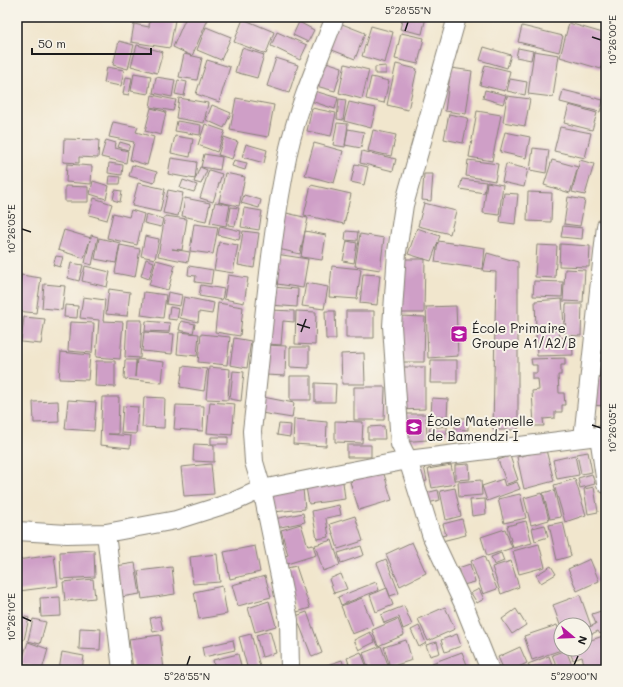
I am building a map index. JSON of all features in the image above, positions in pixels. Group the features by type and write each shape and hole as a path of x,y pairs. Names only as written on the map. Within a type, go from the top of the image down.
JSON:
{"street":[{"path":"290,670 290,620 262,489 254,462 252,431 274,235 289,147 311,79 335,17"},
{"path":"457,17 404,205 396,252 392,333 400,444 408,460 432,536 464,605 490,670"},
{"path":"606,226 596,436 606,484"},
{"path":"17,531 67,534 106,533 176,520 233,502 262,489 408,460 596,436"},
{"path":"106,533 122,670"}],"building":[{"path":"150,17 175,20 170,48 131,42 134,24 149,27"},
{"path":"186,17 209,17 192,56 173,47"},
{"path":"403,17 426,17 422,34 400,29"},
{"path":"243,19 274,32 266,54 234,42"},
{"path":"299,22 314,30 308,42 293,35"},
{"path":"337,22 365,33 355,59 327,48"},
{"path":"569,23 606,34 606,52 601,69 560,57"},
{"path":"371,26 393,32 385,63 362,56"},
{"path":"522,26 563,36 559,52 518,42"},
{"path":"206,27 231,37 221,60 197,50"},
{"path":"277,32 307,45 300,60 271,46"},
{"path":"401,33 424,38 418,64 395,59"},
{"path":"119,41 134,45 128,69 113,65"},
{"path":"137,45 163,52 157,73 131,66"},
{"path":"484,47 511,55 507,68 480,60"},
{"path":"242,48 264,55 257,78 235,72"},
{"path":"518,48 533,51 531,60 516,57"},
{"path":"534,51 559,55 553,97 528,94"},
{"path":"184,54 202,58 197,80 179,77"},
{"path":"276,58 298,65 289,93 267,86"},
{"path":"207,60 230,67 219,102 196,94"},
{"path":"323,61 342,67 335,91 316,86"},
{"path":"345,64 369,70 362,99 339,93"},
{"path":"396,64 417,69 408,110 387,105"},
{"path":"485,65 510,71 505,91 480,85"},
{"path":"386,66 386,74 375,74 375,67"},
{"path":"107,67 124,70 121,86 104,83"},
{"path":"451,68 472,71 466,114 445,111"},
{"path":"134,73 151,76 148,94 131,91"},
{"path":"126,77 132,78 129,95 123,94"},
{"path":"156,77 175,80 172,97 153,93"},
{"path":"371,77 389,81 384,103 366,99"},
{"path":"510,79 527,82 525,95 507,91"},
{"path":"178,80 187,82 184,96 175,94"},
{"path":"311,90 338,98 335,109 308,100"},
{"path":"485,90 506,95 503,104 483,98"},
{"path":"563,90 603,100 600,112 560,102"},
{"path":"152,95 176,100 173,111 150,107"},
{"path":"507,96 530,99 525,126 503,122"},
{"path":"179,98 208,103 204,123 176,118"},
{"path":"236,98 274,105 268,137 230,130"},
{"path":"339,99 346,100 343,120 337,119"},
{"path":"349,102 376,108 371,128 344,121"},
{"path":"212,105 231,113 224,128 206,120"},
{"path":"569,105 597,113 592,130 564,123"},
{"path":"151,108 166,112 161,135 145,131"},
{"path":"312,108 336,113 331,136 307,131"},
{"path":"477,111 501,115 492,161 469,157"},
{"path":"449,114 468,118 463,143 444,139"},
{"path":"177,121 201,125 200,135 175,131"},
{"path":"113,122 138,127 136,132 154,137 147,165 130,160 134,142 109,137"},
{"path":"337,123 348,124 345,147 333,145"},
{"path":"205,124 225,131 217,152 198,145"},
{"path":"560,127 591,133 585,158 554,151"},
{"path":"348,129 364,132 361,148 345,145"},
{"path":"373,130 396,135 391,156 368,151"},
{"path":"505,132 530,137 526,158 500,152"},
{"path":"175,136 193,139 190,157 171,153"},
{"path":"224,137 238,142 232,159 218,155"},
{"path":"64,139 99,140 98,158 79,157 79,163 63,162"},
{"path":"106,140 116,143 115,148 128,151 126,163 101,157"},
{"path":"120,142 130,145 128,150 118,147"},
{"path":"314,143 343,151 334,183 305,175"},
{"path":"246,144 267,150 264,163 242,157"},
{"path":"533,148 549,150 546,173 530,170"},
{"path":"362,151 396,159 393,171 360,163"},
{"path":"204,154 222,157 220,170 201,167"},
{"path":"171,158 197,162 195,179 168,174"},
{"path":"234,160 247,163 245,170 232,166"},
{"path":"468,160 498,164 495,181 466,176"},
{"path":"552,160 578,167 570,193 544,185"},
{"path":"580,160 594,164 585,195 572,192"},
{"path":"109,163 123,165 122,175 108,173"},
{"path":"67,164 92,166 91,184 66,182"},
{"path":"355,164 368,167 364,185 351,182"},
{"path":"506,164 528,169 524,187 502,182"},
{"path":"132,165 157,172 154,183 129,176"},
{"path":"200,167 207,170 201,184 194,182"},
{"path":"209,170 222,174 213,202 200,198"},
{"path":"225,173 245,177 239,206 219,202"},
{"path":"424,174 433,174 431,201 422,200"},
{"path":"110,176 121,177 120,184 109,184"},
{"path":"462,179 486,182 484,193 460,189"},
{"path":"183,180 197,185 194,192 180,188"},
{"path":"93,181 109,186 106,199 90,194"},
{"path":"487,182 503,185 499,215 483,213"},
{"path":"138,183 165,189 160,212 132,206"},
{"path":"311,185 351,194 344,224 304,215"},
{"path":"65,186 88,187 88,202 65,202"},
{"path":"115,190 122,191 120,202 113,200"},
{"path":"168,190 183,193 178,216 163,213"},
{"path":"528,192 552,193 551,222 527,221"},
{"path":"504,193 518,194 515,224 500,222"},
{"path":"244,195 261,200 259,208 241,203"},
{"path":"568,197 585,200 580,226 564,224"},
{"path":"94,198 112,204 107,220 89,215"},
{"path":"185,198 210,203 206,221 182,216"},
{"path":"215,202 230,205 226,226 210,223"},
{"path":"424,203 456,211 450,234 418,226"},
{"path":"231,207 239,208 235,226 228,225"},
{"path":"244,208 262,211 259,230 241,227"},
{"path":"131,210 144,214 137,245 107,238 113,213 129,217"},
{"path":"282,212 308,218 300,254 274,248"},
{"path":"146,214 163,219 161,227 144,223"},
{"path":"165,216 187,219 182,250 172,249 190,252 188,262 158,256"},
{"path":"194,224 218,227 213,254 190,251"},
{"path":"220,226 241,231 239,240 218,235"},
{"path":"563,226 583,228 582,239 561,237"},
{"path":"417,228 440,236 438,241 485,248 483,269 435,262 438,242 431,261 408,254"},
{"path":"64,230 91,238 91,235 98,237 92,265 85,263 90,240 84,258 58,250"},
{"path":"243,231 259,233 254,268 238,265"},
{"path":"305,231 326,235 322,260 301,257"},
{"path":"346,231 358,232 357,241 345,240"},
{"path":"360,234 384,238 380,270 355,266"},
{"path":"145,236 159,239 155,259 141,256"},
{"path":"99,238 120,243 116,263 95,259"},
{"path":"347,241 357,243 354,263 343,261"},
{"path":"219,242 238,245 233,273 214,270"},
{"path":"560,244 590,246 589,267 559,266"},
{"path":"120,245 140,249 135,277 115,273"},
{"path":"537,245 557,246 555,278 535,277"},
{"path":"487,253 518,262 518,430 493,430 496,272 483,271"},
{"path":"276,254 308,259 303,288 271,283"},
{"path":"56,256 63,257 60,267 53,265"},
{"path":"146,259 154,262 149,279 141,276"},
{"path":"399,259 425,259 424,313 399,313"},
{"path":"156,260 175,265 168,290 149,285"},
{"path":"71,263 83,265 79,281 68,278"},
{"path":"85,266 110,272 107,287 82,281"},
{"path":"189,266 213,270 211,284 195,282 196,276 188,275"},
{"path":"332,266 361,269 357,299 329,297"},
{"path":"565,269 585,270 583,302 563,301"},
{"path":"363,274 380,275 377,305 360,303"},
{"path":"21,275 41,278 36,313 17,311"},
{"path":"228,275 248,278 244,303 224,299"},
{"path":"534,281 563,282 562,297 533,296"},
{"path":"306,283 328,287 324,309 302,306"},
{"path":"44,284 65,286 62,310 42,308"},
{"path":"201,285 224,289 222,300 199,296"},
{"path":"272,287 298,289 297,307 270,305"},
{"path":"109,289 130,292 127,316 106,314"},
{"path":"144,292 166,295 163,318 141,315"},
{"path":"168,292 182,295 180,306 166,304"},
{"path":"83,297 105,300 103,321 123,322 120,359 96,357 99,320 80,318"},
{"path":"184,297 214,303 212,314 199,312 198,322 180,318"},
{"path":"562,299 564,325 536,327 535,301"},
{"path":"218,303 243,307 240,336 215,332"},
{"path":"566,304 582,304 581,336 565,335"},
{"path":"65,305 78,306 77,318 64,317"},
{"path":"456,306 458,356 428,358 426,307"},
{"path":"170,307 179,309 177,320 168,319"},
{"path":"270,310 294,311 294,322 283,321 281,345 267,344"},
{"path":"296,311 316,312 315,345 295,344"},
{"path":"325,311 335,311 336,339 326,339"},
{"path":"346,311 374,311 374,338 346,338"},
{"path":"399,316 425,317 424,362 398,362"},
{"path":"24,317 45,319 41,344 21,342"},
{"path":"127,320 142,320 140,358 125,357"},
{"path":"146,321 170,323 169,332 145,331"},
{"path":"181,321 195,324 193,333 179,330"},
{"path":"70,322 94,323 92,353 68,351"},
{"path":"559,330 560,338 572,337 573,355 537,356 536,331"},
{"path":"144,332 174,334 172,354 142,351"},
{"path":"179,332 199,334 197,356 177,354"},
{"path":"201,334 230,337 227,365 198,362"},
{"path":"606,334 606,375 599,376 596,335"},
{"path":"234,338 251,341 247,368 230,365"},
{"path":"267,345 286,346 285,376 266,375"},
{"path":"290,347 309,347 309,368 290,367"},
{"path":"61,352 90,355 88,380 59,379"},
{"path":"364,353 365,384 342,384 341,354"},
{"path":"565,358 565,365 561,365 561,375 558,375 559,393 564,393 565,405 562,405 562,412 555,412 555,418 543,419 544,426 534,426 532,391 539,390 538,379 532,379 532,373 537,373 537,365 532,365 531,359"},
{"path":"137,359 164,362 162,383 124,379 125,360 136,360 135,377"},
{"path":"431,360 457,360 457,383 430,383"},
{"path":"96,361 115,361 115,387 95,386"},
{"path":"183,366 207,369 204,391 180,387"},
{"path":"209,367 230,369 228,400 206,399"},
{"path":"398,367 425,367 425,409 398,410"},
{"path":"233,371 244,372 241,401 230,399"},
{"path":"290,376 311,376 311,400 290,400"},
{"path":"591,377 606,378 606,406 590,405"},
{"path":"315,383 336,384 335,402 315,402"},
{"path":"354,387 385,387 384,420 354,420"},
{"path":"102,397 119,397 118,434 108,434 131,436 130,448 100,445"},
{"path":"144,397 165,398 164,428 142,427"},
{"path":"263,397 294,403 292,418 261,413"},
{"path":"432,398 448,399 447,417 431,417"},
{"path":"68,400 96,402 94,431 65,429"},
{"path":"58,401 59,422 34,423 33,402"},
{"path":"210,402 235,404 232,435 207,433"},
{"path":"176,405 204,406 203,431 174,429"},
{"path":"123,406 138,407 136,434 121,433"},
{"name":"École Maternelle de Bamendzi I","path":"400,414 426,414 427,440 401,442"},
{"path":"455,418 468,418 468,430 455,429"},
{"path":"294,419 327,422 326,446 293,444"},
{"path":"335,421 363,422 362,443 335,442"},
{"path":"279,424 291,425 290,437 277,435"},
{"path":"384,426 385,439 368,439 368,427"},
{"path":"447,426 447,434 430,435 429,428"},
{"path":"211,437 228,437 228,444 211,444"},
{"path":"194,444 214,445 214,462 193,461"},
{"path":"347,445 371,445 371,457 347,457"},
{"path":"546,450 554,481 524,489 517,457"},
{"path":"588,452 592,472 581,474 577,454"},
{"path":"575,455 579,475 557,479 553,460"},
{"path":"510,456 518,480 507,484 498,460"},
{"path":"211,464 214,494 184,496 181,467"},
{"path":"469,464 470,479 455,480 455,465"},
{"path":"451,465 455,484 432,488 428,469"},
{"path":"424,466 427,481 418,483 415,468"},
{"path":"383,471 392,500 359,510 350,482 357,479 356,476"},
{"path":"592,474 595,484 580,488 578,478"},
{"path":"503,479 505,486 517,482 520,489 487,501 482,486"},
{"path":"575,479 586,515 565,522 554,485"},
{"path":"481,480 482,495 459,497 458,482"},
{"path":"343,482 345,499 309,504 306,487"},
{"path":"594,487 598,512 588,514 584,489"},
{"path":"455,488 461,516 446,520 440,491"},
{"path":"303,489 305,509 273,512 271,493"},
{"path":"438,490 440,500 424,504 422,494"},
{"path":"554,490 561,517 550,519 543,493"},
{"path":"542,493 549,520 531,525 524,498"},
{"path":"520,494 526,518 504,523 498,499"},
{"path":"485,499 486,514 472,516 470,500"},
{"path":"339,505 341,515 326,518 329,537 317,539 312,511"},
{"path":"303,513 305,522 276,528 274,519"},
{"path":"355,516 363,541 338,549 330,524"},
{"path":"462,519 466,535 442,541 441,536 446,535 443,524"},
{"path":"526,521 532,543 513,548 507,526"},
{"path":"563,522 571,556 557,560 549,525"},
{"path":"301,524 308,546 313,545 316,555 287,564 285,556 288,555 281,530"},
{"path":"545,525 548,537 535,541 532,528"},
{"path":"505,529 512,548 487,556 481,537"},
{"path":"332,540 340,565 323,571 315,545"},
{"path":"412,542 426,573 400,586 386,554"},
{"path":"539,544 545,567 519,574 513,551"},
{"path":"255,546 260,572 230,579 224,552"},
{"path":"361,546 364,555 341,563 338,553"},
{"path":"94,550 95,577 61,579 60,552"},
{"path":"501,553 504,561 494,565 491,557"},
{"path":"217,554 220,582 193,584 190,557"},
{"path":"54,555 58,586 19,591 17,560"},
{"path":"484,556 497,589 483,594 471,561"},
{"path":"386,559 399,593 390,596 377,563"},
{"path":"590,559 599,581 577,591 568,569"},
{"path":"511,561 519,587 501,594 492,567"},
{"path":"135,563 140,594 121,597 116,566"},
{"path":"470,564 475,582 463,585 458,568"},
{"path":"296,566 310,608 297,612 283,569"},
{"path":"551,566 556,574 541,583 536,575"},
{"path":"172,567 175,594 142,599 138,571"},
{"path":"341,574 347,589 334,593 329,579"},
{"path":"265,576 271,597 238,606 232,585"},
{"path":"93,579 95,598 65,601 63,582"},
{"path":"376,582 379,590 341,605 338,597"},
{"path":"222,586 227,614 199,619 194,592"},
{"path":"387,588 393,605 376,612 370,595"},
{"path":"479,589 484,599 477,603 471,593"},
{"path":"580,595 588,617 557,617 553,605"},
{"path":"60,597 61,616 41,617 40,598"},
{"path":"362,598 373,626 352,634 341,606"},
{"path":"269,601 276,626 255,632 248,608"},
{"path":"404,606 412,625 403,629 399,617 384,623 381,615"},
{"path":"445,607 455,629 428,641 418,619"},
{"path":"516,609 526,625 512,634 502,619"},
{"path":"601,611 606,623 606,632 600,634 598,631 593,633 593,625 596,624 592,614"},
{"path":"307,612 322,653 312,657 296,616"},
{"path":"17,615 29,618 24,640 17,638"},
{"path":"160,616 163,630 153,632 150,618"},
{"path":"33,619 46,622 40,644 28,641"},
{"path":"398,619 404,635 378,646 372,630"},
{"path":"419,626 426,643 419,647 411,630"},
{"path":"553,626 553,653 532,660 524,636"},
{"path":"80,628 101,629 100,650 79,649"},
{"path":"270,631 276,653 262,657 256,635"},
{"path":"370,632 375,642 359,650 354,640"},
{"path":"251,634 261,670 248,670 239,637"},
{"path":"457,634 461,646 445,652 441,640"},
{"path":"160,635 164,670 133,670 129,639"},
{"path":"603,636 606,646 606,664 586,670 582,657 593,657 593,639"},
{"path":"233,640 235,650 204,657 202,647"},
{"path":"406,640 412,660 390,667 384,647"},
{"path":"28,642 48,649 42,670 21,663"},
{"path":"437,642 440,653 430,656 426,645"},
{"path":"381,646 390,670 369,670 363,653"},
{"path":"17,647 24,649 17,669"},
{"path":"520,647 527,663 512,670 504,670 498,657"},
{"path":"62,652 84,656 82,670 59,670"},
{"path":"361,652 368,670 351,670 347,658"},
{"path":"462,652 469,670 435,670 432,663"},
{"path":"238,654 242,670 215,670 213,660"},
{"path":"552,655 553,657 569,657 574,670 558,670"},
{"path":"549,656 554,670 531,670 528,664"},
{"path":"572,657 582,657 573,660"},
{"path":"342,660 345,670 313,670"}],"place":[{"name":"École Primaire Groupe A1/A2/B","path":"459,334"},
{"name":"École Maternelle de Bamendzi I","path":"414,427"}]}
